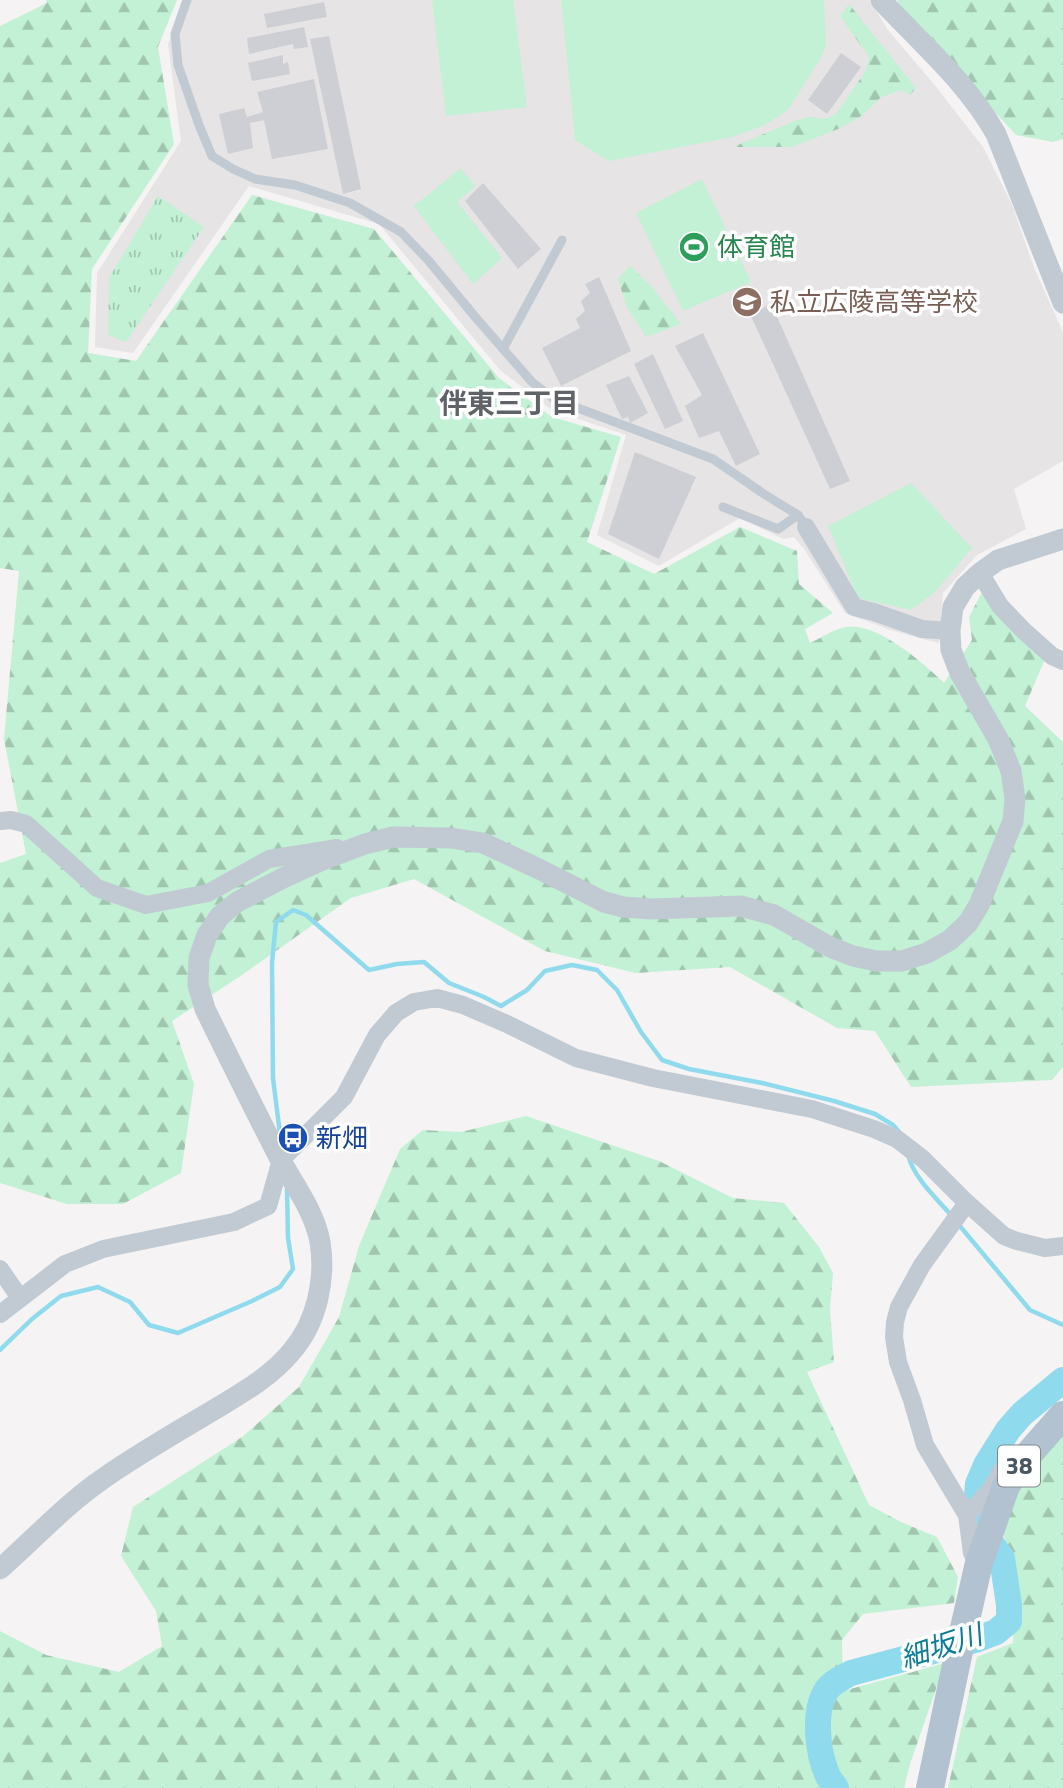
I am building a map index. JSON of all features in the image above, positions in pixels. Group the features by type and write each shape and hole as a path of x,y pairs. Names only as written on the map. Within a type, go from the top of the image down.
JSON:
{"main road":[{"name":"38","path":"930,1788 980,1539 1020,1464 1063,1415"}],"street":[{"path":"881,0 942,63 984,113 996,134 1063,303"},
{"path":"802,521 854,607 922,629 950,631"},
{"path":"0,821 11,820 26,824 97,888 146,905 208,892 269,859 393,837 451,838 483,843 604,902 622,907 651,909 741,906 774,915 830,947 853,956 876,961 902,961 927,953 950,940 968,923 979,905 1013,821 1015,799 1011,771 998,739 960,673 951,649 953,607 965,587 998,560 1063,539"},
{"path":"980,573 1000,606 1052,656 1063,661"},
{"path":"0,1569 101,1480 242,1393 275,1369 293,1350 308,1324 319,1296 322,1265 319,1239 309,1212 205,1009 198,985 199,958 207,935 220,916 237,902 305,868 365,844"},
{"path":"0,1314 65,1264 103,1248 234,1222 268,1206 281,1160 344,1097 377,1035 396,1013 414,1002 437,999 463,1005 576,1058 653,1078 812,1109 874,1129 897,1139 923,1159 1004,1236 1045,1248 1063,1246"},
{"path":"967,1203 922,1265 899,1307 894,1337 898,1362 925,1445 980,1539"},
{"path":"0,1269 20,1298"}],"lane":[{"path":"187,0 175,34 178,65 212,156 255,179 295,185 350,203 401,232 532,382 554,399 713,458 802,521"},
{"path":"503,349 562,240"},
{"path":"723,507 778,529 802,521"}],"shaded area":[{"name":"私立広陵高等学校","path":"184,0 870,0 888,30 983,147 1012,205 1035,270 1063,332 1063,461 1014,489 1026,529 977,555 943,593 939,643 890,630 845,613 794,537 783,539 740,518 659,566 597,535 626,435 552,410 500,370 379,224 249,186 133,353 95,347 97,273 181,141 168,44"}],"green space":[{"path":"46,0 177,0 158,47 174,144 92,269 88,353 136,361 252,195 374,229 499,378 552,417 621,437 587,542 654,574 740,527 797,551 799,584 833,613 805,629 810,643 846,627 871,630 912,655 944,683 972,640 969,617 983,590 1045,659 1025,706 1063,742 1063,1067 1052,1080 911,1087 875,1031 837,1028 730,967 636,973 545,951 414,879 351,898 172,1021 194,1084 181,1173 123,1204 67,1204 0,1183 0,863 26,854 4,739 19,571 0,568 0,26 47,3"},
{"path":"432,0 513,0 527,107 446,116"},
{"path":"561,0 824,0 826,47 788,110 765,125 732,137 609,161 575,140"},
{"path":"897,0 1063,0 1063,139 1053,142 1016,135 904,13"},
{"path":"849,4 916,88 910,95 901,90 881,97 863,115 838,129 792,147 733,147 794,121 810,117 824,119 835,115 865,72 869,57 840,16"},
{"path":"461,168 475,186 457,202 502,258 473,284 414,206"},
{"name":"体育館","path":"702,179 751,282 683,311 636,213"},
{"path":"158,196 204,227 126,342 108,335 109,278"},
{"path":"630,266 652,287 681,324 646,337 626,306 618,278"},
{"path":"911,483 972,548 934,593 911,610 858,598 828,526"},
{"path":"526,1116 659,1161 733,1198 784,1203 819,1247 833,1273 830,1309 834,1362 807,1372 869,1505 937,1537 958,1577 954,1603 863,1614 842,1640 843,1691 945,1663 904,1788 0,1788 0,1631 46,1655 119,1672 162,1646 156,1611 121,1556 133,1507 242,1437 299,1387 339,1317 359,1246 400,1149 423,1130 461,1132"},
{"path":"1063,1436 1063,1788 948,1788 977,1657 1013,1643 1014,1590 1001,1518 1025,1472"}],"building":[{"path":"324,2 327,17 267,28 264,14"},
{"path":"304,27 308,47 294,49 293,44 249,54 247,38"},
{"path":"329,36 361,189 343,194 310,39"},
{"path":"841,53 861,67 827,114 808,100"},
{"path":"283,55 283,64 288,62 290,74 252,81 248,63"},
{"path":"314,79 328,149 272,159 264,120 250,123 253,148 228,154 219,114 244,108 247,117 263,112 257,92"},
{"path":"483,183 541,249 518,269 465,201"},
{"path":"599,277 631,351 561,386 542,348 580,328 576,319 585,311 581,301 590,293 585,284"},
{"path":"771,303 850,481 830,489 751,316"},
{"path":"703,333 760,454 736,466 719,431 699,438 685,406 702,395 675,346"},
{"path":"653,354 683,421 665,429 634,364"},
{"path":"629,376 648,413 630,423 628,417 622,419 606,385"},
{"path":"635,452 696,477 659,559 608,534"}],"waterway":[{"path":"281,1142 273,1078 272,963 276,922 293,910 306,915 369,970 424,962 449,983 501,1006 527,990 545,971 572,965 597,970 617,990 641,1032 662,1060 689,1069 834,1101 875,1114 893,1125 900,1133"},
{"path":"908,1155 920,1180 951,1215"},
{"path":"0,1350 61,1296 98,1287 130,1302 149,1325 178,1333 280,1287 293,1269 288,1238 287,1189"},
{"path":"959,1225 1030,1310 1063,1325"},
{"name":"細坂川","path":"836,1788 824,1765 818,1734 821,1702 830,1686 851,1673 975,1640 996,1632 1009,1621 1002,1558 993,1546 976,1506 978,1484 986,1465 1008,1430 1022,1414 1063,1380"}],"place":[{"name":"体育館","path":"694,247"},
{"name":"私立広陵高等学校","path":"747,302"},
{"name":"新畑","path":"293,1138"}],"district":[{"name":"伴東三丁目","path":"509,403"}]}
